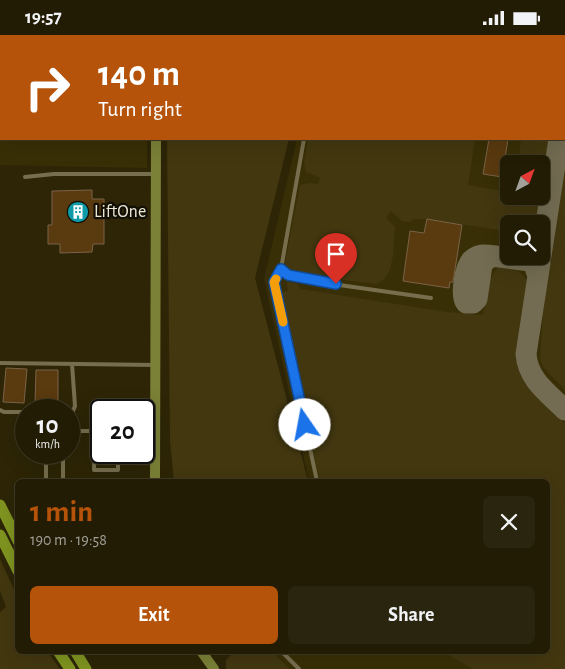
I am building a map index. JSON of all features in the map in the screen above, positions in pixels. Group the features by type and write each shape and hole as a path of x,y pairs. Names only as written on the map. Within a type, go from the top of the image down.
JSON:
{"main road":[{"path":"0,505 15,535"},
{"path":"0,535 15,565"},
{"path":"0,541 11,557"},
{"path":"60,654 70,669"},
{"path":"77,654 86,669"}],"street":[{"path":"155,399 156,140"},
{"path":"155,464 155,479"},
{"path":"203,654 214,669"}],"lane":[{"path":"304,140 281,269 274,282 318,479"},
{"path":"25,177 54,174 156,174"},
{"path":"281,269 288,275 318,281 431,298"},
{"path":"0,363 155,365"},
{"path":"72,364 74,399"},
{"path":"0,410 15,412"},
{"path":"46,464 46,479"},
{"path":"63,464 63,479"},
{"path":"94,464 94,470 118,470 118,464"},
{"path":"284,654 299,669"}],"shaded area":[{"path":"0,140 147,140 147,168 0,165"},
{"path":"167,140 289,140 255,278 307,479 174,479 170,442"},
{"path":"297,140 565,140 565,669 290,669 276,654 550,654 550,479 309,479 264,279"},
{"path":"308,140 475,140 468,185 500,190 500,205 540,205 538,215 500,215 500,237 499,230 427,219 414,219 410,222 402,221 391,211 386,218 395,227 392,260 387,275 382,280 376,284 319,277 290,271 286,267 285,262 300,185 318,184 320,178 306,172 304,163"},
{"path":"521,140 551,140 548,155 519,155"},
{"path":"565,160 565,390 543,367 540,359 544,297"},
{"path":"499,266 517,269 528,281 518,344 519,368 525,383 565,423 565,669 473,669 447,654 550,654 550,479 320,479 278,293 288,291 287,282 298,284 300,289 447,312 483,315 489,280"},
{"path":"0,559 15,592 15,654 49,654 60,669 0,669 0,612 6,607 0,591"},
{"path":"232,654 275,654 290,669 226,669 226,660"}],"building":[{"path":"489,140 508,140 505,155 500,155 500,177 483,174"},
{"name":"LiftOne","path":"92,190 92,199 104,199 104,244 93,244 92,252 60,253 60,244 48,244 48,225 52,225 52,191"},
{"path":"427,219 462,225 453,282 450,282 449,288 403,281 410,231 424,233"},
{"path":"6,368 27,369 24,399 15,399 15,403 3,402"},
{"path":"36,370 58,370 58,399 35,399"}],"taxiway":[{"path":"547,215 559,140"},
{"path":"496,256 481,255 470,262 463,287 466,303 473,303 477,299 482,265 492,256 530,261 534,265 538,276"},
{"path":"540,265 526,354 535,379 565,410"}],"slow traffic":[{"path":"276,279 274,282 283,322"}],"place":[{"name":"LiftOne","path":"78,212"}],"route":[{"path":"305,425 274,282 281,269 288,275 336,284"}]}
